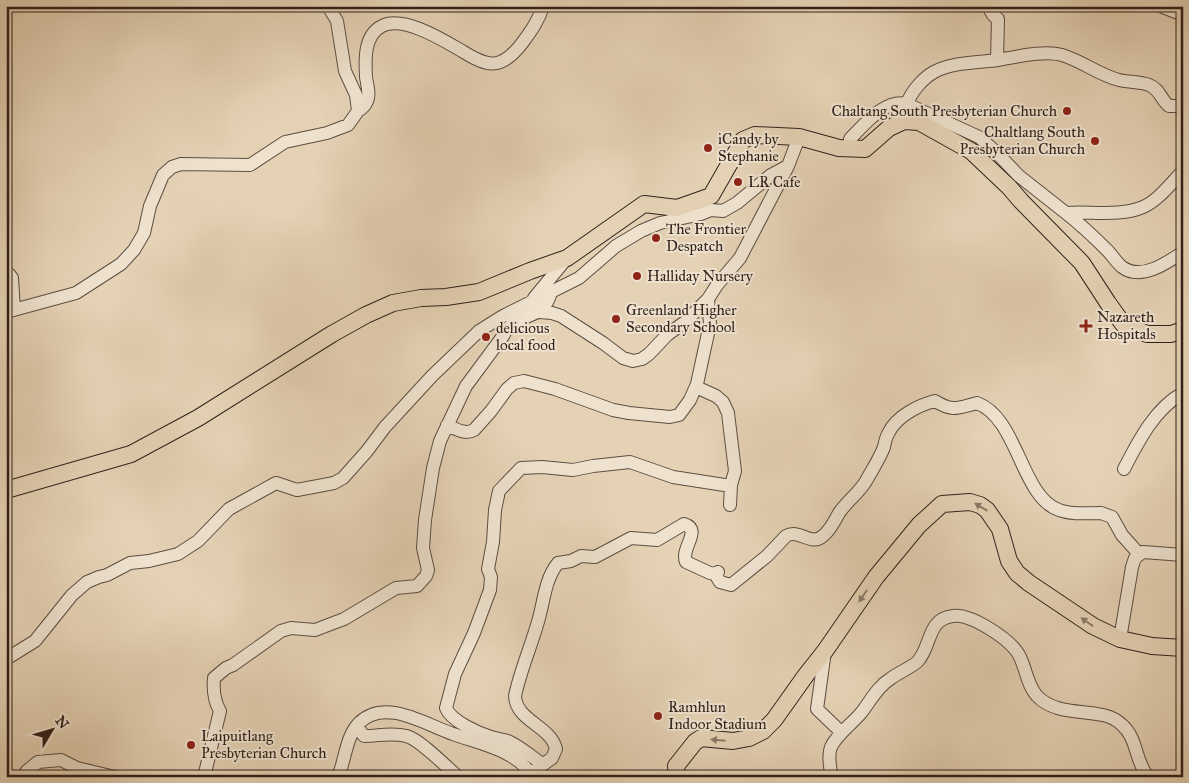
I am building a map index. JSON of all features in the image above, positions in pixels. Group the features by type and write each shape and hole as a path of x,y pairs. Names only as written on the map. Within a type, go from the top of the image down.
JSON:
{"main road":[{"path":"6,490 131,454 198,418 332,334 393,303 479,292 567,258 644,204 677,208 711,196 743,140 755,134 799,137 839,148 866,149 889,128 904,121 919,122 971,151 1009,187 1020,202 1082,263 1123,324 1147,334 1171,334 1183,330"},
{"path":"677,777 676,766 694,742 702,738 733,741 749,738 763,731 774,720 876,577 919,525 942,504 970,502 980,505 987,510 1000,529 1009,561 1018,573 1029,583 1093,626 1120,639 1152,646 1183,648"}],"street":[{"path":"328,6 337,21 345,71 356,94 358,111"},
{"path":"6,272 12,278 10,311 76,293 122,264 134,250 144,234 150,206 163,176 172,167 181,164 250,165 285,142 327,133 348,125 366,103 369,92 366,63 367,43 380,26 388,23 405,23 417,27 474,59 488,64 497,64 504,61 517,49 536,22 543,6"},
{"path":"988,6 993,15 998,19 997,60"},
{"path":"1160,6 1183,15"},
{"path":"907,104 909,97 932,73 952,66 1028,55 1061,55 1117,80 1148,84 1162,95 1165,103 1169,106 1183,106"},
{"path":"849,148 850,140 885,108 901,102 979,137 1019,176 1058,209 1066,213 1101,244 1116,262 1130,272 1142,272 1155,268 1167,263 1183,252"},
{"path":"204,777 220,711 216,704 213,685 214,678 282,631 291,628 315,630 344,620 396,588 417,586 426,576 428,570 423,548 428,493 435,456 447,425 466,386 507,328 523,317 539,312 552,313 561,316 623,358 633,361 649,354 667,335 685,322 708,299 717,285 740,258 788,166 799,137"},
{"path":"6,659 35,641 72,595 87,582 107,575 130,563 149,561 178,554 198,541 229,509 276,483 297,490 334,483 367,451 385,427 432,376 488,324 578,278 626,238 660,223 711,210 723,211 771,175 788,166"},
{"path":"1066,213 1121,212 1143,207 1161,193 1183,171"},
{"path":"531,302 567,258"},
{"path":"539,312 548,302 551,292"},
{"path":"447,425 461,431 470,432 479,425 507,389 514,383 524,381 555,388 613,410 670,417 679,415 684,410 696,387 710,324 708,299"},
{"path":"696,387 716,396 726,407 735,471 731,486 730,505"},
{"path":"1124,469 1135,448 1157,416 1174,398 1183,393"},
{"path":"338,777 350,740 359,724 367,718 378,714 398,713 413,717 452,734 488,745 523,764 532,775 542,764 554,756 556,749 545,731 534,725 527,718 517,704 515,696 540,617 544,593 551,571 558,563 571,561 581,556 595,557 631,538 657,540 684,524 692,529 692,534 684,554 686,562 710,573 717,573 720,582 731,585 752,570 791,533 811,540 816,540 826,534 843,507 858,493 868,479 884,447 889,430 922,404 935,401 948,408 976,403 992,411 1041,498 1057,510 1065,512 1107,514 1139,554"},
{"path":"542,764 510,742 491,737 470,728 450,715 446,708 455,674 474,633 490,590 491,577 488,569 493,542 494,510 499,491 520,468 542,467 573,470 624,462 642,466 673,478 731,486"},
{"path":"1120,639 1135,558 1143,552 1183,555"},
{"path":"831,777 829,758 831,748 841,732 862,712 883,683 917,662 928,645 930,633 942,618 953,615 962,616 1003,638 1012,645 1037,696 1053,706 1064,710 1114,718 1123,725 1131,735 1138,760 1148,777"},
{"path":"825,651 816,709 841,732"},
{"path":"357,727 364,736 395,734 411,737 443,762 458,777"},
{"path":"23,777 38,762 61,760 77,768 115,777"}],"place":[{"name":"Chaltang South Presbyterian Church","path":"1067,111"},
{"name":"Chaltlang South Presbyterian Church","path":"1095,141"},
{"name":"iCandy by Stephanie","path":"708,148"},
{"name":"LR Cafe","path":"738,182"},
{"name":"The Frontier Despatch","path":"656,238"},
{"name":"Halliday Nursery","path":"637,276"},
{"name":"Greenland Higher Secondary School","path":"616,319"},
{"name":"Nazareth Hospitals","path":"1086,326"},
{"name":"delicious local food","path":"486,337"},
{"name":"Ramhlun Indoor Stadium","path":"658,716"},
{"name":"Laipuitlang Presbyterian Church","path":"191,745"}]}
